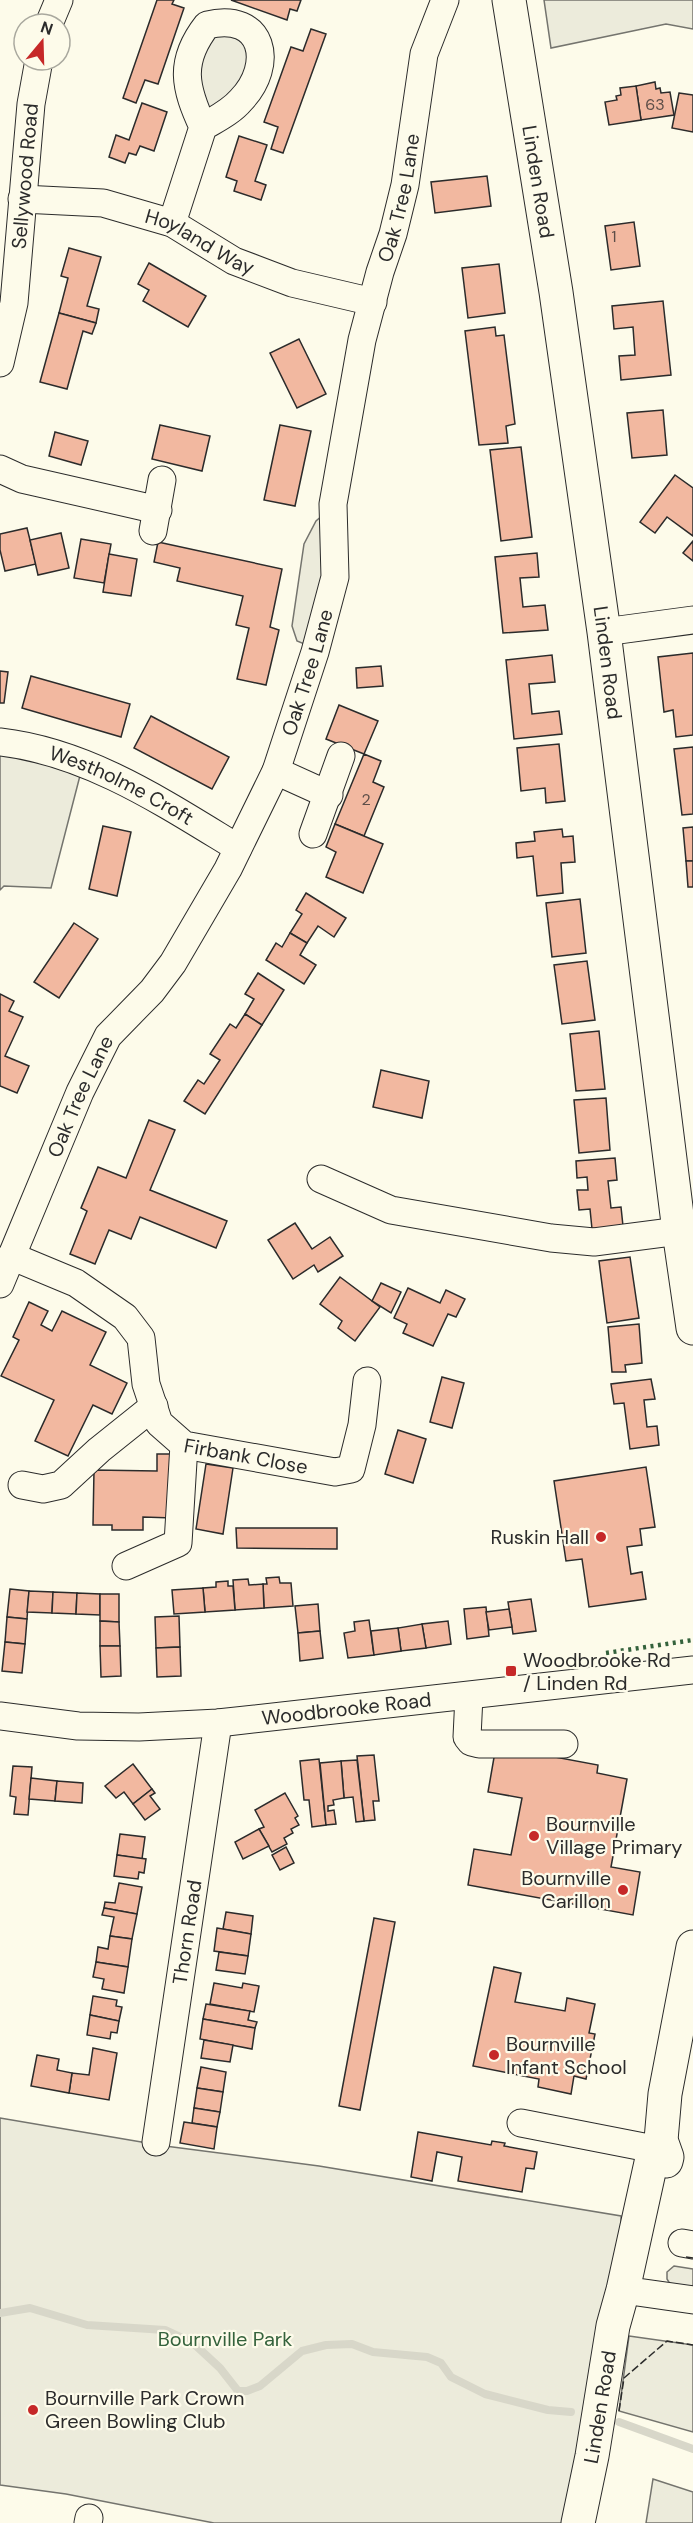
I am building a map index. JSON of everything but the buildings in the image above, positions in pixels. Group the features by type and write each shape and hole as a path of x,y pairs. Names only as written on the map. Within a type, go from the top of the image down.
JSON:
{"highway":[{"name":"Linden Road","path":"509,0 556,292 604,632 693,1328"},
{"name":"Linden Road","path":"578,2523 592,2456 613,2326 658,2144 665,2094 687,2012 693,1947"}],"street":[{"name":"Oak Tree Lane","path":"0,1284 80,1092 108,1036 152,991 173,963 200,919 276,771 315,652 335,577 333,504 362,340 405,185 424,54 445,0"},
{"name":"Sellywood Road","path":"0,363 14,303 31,104 37,72"},
{"path":"172,223 203,127"},
{"name":"Hoyland Way","path":"22,199 104,203 172,223 234,261 292,283 373,302"},
{"path":"0,469 22,479 155,521 162,480"},
{"path":"604,632 693,620"},
{"name":"Westholme Croft","path":"0,742 20,744 73,760 129,783 238,848"},
{"path":"313,834 340,756"},
{"path":"276,771 328,795"},
{"path":"321,1179 391,1210 550,1238 594,1242 679,1231"},
{"name":"Firbank Close","path":"11,1256 76,1283 125,1317 141,1338 146,1384 159,1423 184,1445 335,1472 351,1469 362,1425 367,1381"},
{"path":"22,1485 43,1490 61,1485 99,1450 154,1406"},
{"path":"126,1566 178,1543 184,1445"},
{"name":"Woodbrooke Road","path":"0,1716 78,1726 139,1727 218,1723 693,1671"},
{"path":"469,1696 467,1737 471,1742 479,1744 564,1744"},
{"name":"Thorn Road","path":"156,2142 218,1723"},
{"path":"521,2123 658,2144"},
{"path":"623,2290 693,2300"}],"green space":[{"path":"544,0 693,0 693,29 666,24 551,48"},
{"path":"205,35 250,36 255,71 206,118 194,73"},
{"path":"330,509 314,648 297,641 292,626 304,544 316,521"},
{"path":"0,744 83,764 51,888 4,886 0,890"},
{"name":"Bournville Park","path":"0,2118 165,2146 319,2166 621,2216 623,2290 578,2523 214,2523 66,2494 0,2485"},
{"path":"674,2266 693,2269 693,2289 670,2284 667,2272"},
{"path":"629,2336 693,2345 693,2432 619,2411"},
{"path":"653,2479 693,2492 693,2523 646,2523"}],"waterway":[{"path":"0,2313 30,2308 87,2325 165,2330 193,2343 220,2368 238,2391 247,2391 260,2386 302,2351 326,2345 352,2344 373,2352 427,2357 441,2363 451,2377 485,2394 548,2410 571,2412"},
{"path":"619,2422 693,2449"}],"hedge":[{"path":"606,1653 693,1640"}],"fence":[{"path":"686,2257 693,2258"},
{"path":"619,2411 624,2378 667,2341 693,2345"}],"place":[{"name":"Ruskin Hall","path":"601,1537"},
{"name":"Woodbrooke Rd / Linden Rd","path":"511,1671"},
{"name":"Bournville Village Primary","path":"534,1836"},
{"name":"Bournville Carillon","path":"623,1890"},
{"name":"Bournville Infant School","path":"494,2055"},
{"name":"Bournville Park Crown Green Bowling Club","path":"33,2410"}]}
